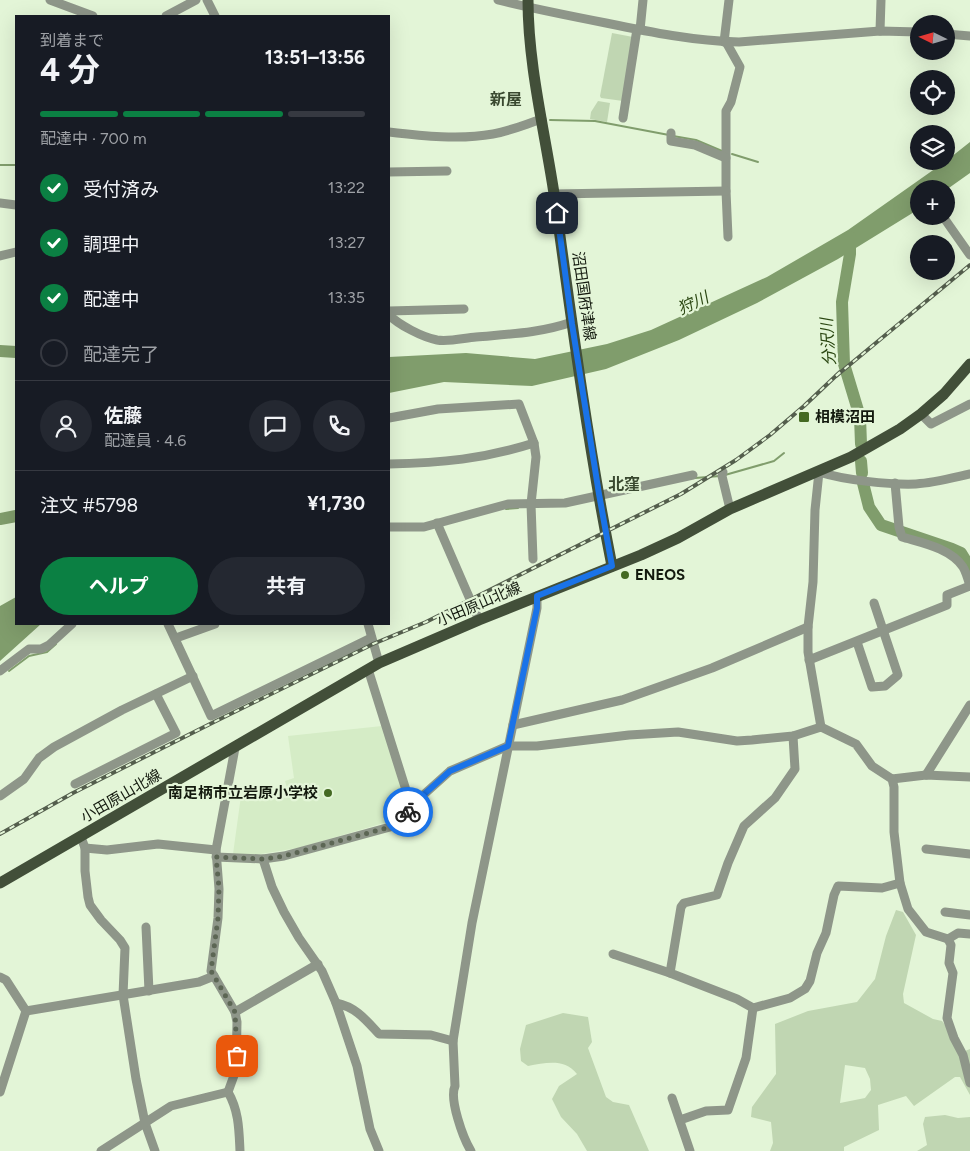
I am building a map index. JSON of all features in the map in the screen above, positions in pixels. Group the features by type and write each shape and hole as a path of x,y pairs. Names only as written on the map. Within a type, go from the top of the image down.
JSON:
{"main road":[{"name":"沼田国府津線","path":"528,4 534,64 572,322 612,566"},
{"name":"小田原山北線","path":"0,883 378,663 678,538 730,509 851,457 900,429 921,414 944,394 970,364"}],"street":[{"path":"50,0 90,15"},
{"path":"168,15 196,0"},
{"path":"207,0 214,15"},
{"path":"498,0 528,4 639,30 725,42 880,31 910,32"},
{"path":"623,118 643,0"},
{"path":"728,237 726,111 731,102 740,67 725,42 730,0"},
{"path":"880,31 881,0"},
{"path":"955,35 970,36"},
{"path":"390,132 434,136 483,135 504,131 542,119"},
{"path":"671,136 670,140 695,145 726,158"},
{"path":"390,172 447,171"},
{"path":"554,194 726,190"},
{"path":"0,203 15,205"},
{"path":"949,225 970,255"},
{"path":"0,256 15,252"},
{"path":"390,311 464,309"},
{"path":"390,316 411,330 438,340 530,333 549,330 572,322"},
{"path":"390,418 438,409 519,404 534,443 536,457 531,504 533,559"},
{"path":"921,414 931,424 970,404"},
{"path":"390,464 429,463 483,457 534,443"},
{"path":"723,472 722,476 730,509"},
{"path":"821,727 809,660 808,627 813,582 815,510 819,472 833,476 915,484 970,474"},
{"path":"390,528 424,527 508,504 566,503 599,494 693,475"},
{"path":"809,660 947,605 947,595 970,586 964,569 952,555 932,546 902,537 899,527 895,483"},
{"path":"437,523 479,620"},
{"path":"471,1151 456,1108 453,1091 455,1086 453,1041 472,923 537,608 537,596"},
{"path":"857,642 872,687 885,686 898,675 882,632 874,603"},
{"path":"0,671 29,649 42,649 49,645 71,625"},
{"path":"169,625 211,716 372,638"},
{"path":"176,638 212,625"},
{"path":"368,625 378,663"},
{"path":"513,725 622,700 712,668 808,627"},
{"path":"368,669 411,806"},
{"path":"0,796 24,778 44,753 114,715 193,676"},
{"path":"75,784 176,734 156,694"},
{"path":"926,775 970,705"},
{"path":"85,848 107,850 158,844 263,859 284,856 319,848 401,824 411,806 450,771 508,746 537,746 629,735 678,732 737,741 793,736 821,727 856,744 872,766 892,779 926,775 970,777"},
{"path":"670,973 681,907 684,903 717,895 744,826 775,798 795,769 793,736"},
{"path":"234,748 216,853 219,888 218,918 211,971 235,1012 237,1036 236,1070 228,1092 234,1104 239,1122 240,1151"},
{"path":"892,779 894,787 894,832 900,883 908,909 917,922 926,932 948,940 951,945 949,963 953,974 947,1018 954,1038 963,1055 970,1083"},
{"path":"81,837 85,848 85,871 90,905 100,920 120,940 125,948 124,995 136,1080 145,1123 155,1151"},
{"path":"926,849 970,854"},
{"path":"263,859 272,887 284,912 298,938 322,970 336,1003 357,1066 370,1129 379,1151"},
{"path":"613,954 670,973 737,999 753,1008 790,998 805,989 810,982 817,953 826,933 834,895 838,886 882,888 900,883"},
{"path":"945,912 970,915"},
{"path":"146,927 149,991"},
{"path":"948,940 958,933 970,934"},
{"path":"235,1012 318,964"},
{"path":"26,1011 199,982 214,976"},
{"path":"0,977 6,980 26,1011"},
{"path":"336,1003 347,1006 360,1014 379,1034 431,1035 453,1041"},
{"path":"680,1120 706,1111 728,1110 746,1058 753,1008"},
{"path":"0,1092 26,1011"},
{"path":"102,1151 171,1106 228,1092"},
{"path":"672,1098 690,1151"}],"shaded area":[{"path":"612,33 633,37 623,101 601,98 600,96"},
{"path":"598,101 610,103 607,122 590,119 591,112"},
{"path":"970,142 970,173 955,184 955,180 919,180 933,170 955,170 955,154"},
{"path":"910,186 910,215 838,259 757,303 679,340 606,369 532,386 444,382 390,393 390,357 466,353 535,359 607,344 651,330 767,277 848,230"},
{"path":"15,598 15,625 40,625 0,661 0,606"},
{"name":"南足柄市立岩原小学校","path":"382,726 407,804 401,818 298,848 254,855 233,854 241,796 276,787 277,790 287,788 285,781 294,778 288,736"},
{"path":"896,910 903,912 916,935 903,994 904,1003 933,1019 942,1021 965,1051 970,1049 970,1095 960,1077 955,1077 914,1106 906,1096 878,1105 879,1130 844,1147 844,1151 770,1151 773,1143 771,1122 751,1117 752,1107 776,1074 775,1024 808,1011 857,1002 875,979 886,936","holes":["845,1065 865,1068 870,1079 871,1090 865,1098 840,1103"]},
{"path":"563,1013 588,1017 592,1042 588,1048 606,1097 613,1102 629,1105 649,1151 587,1151 577,1134 561,1117 552,1099 559,1086 577,1074 572,1069 561,1064 548,1063 528,1066 521,1061 520,1049 526,1025"},
{"path":"945,1115 958,1118 970,1117 970,1151 917,1151 927,1145 923,1124 925,1117"}],"waterway":[{"path":"550,120 595,121 669,135"},
{"path":"673,136 696,140 722,151"},
{"path":"732,154 758,162"},
{"path":"0,165 15,165"},
{"name":"分沢川","path":"850,237 850,254 842,302 844,364 860,417 861,444"},
{"path":"0,351 15,352"},
{"path":"725,475 774,461 784,453"},
{"name":"分沢川","path":"861,461 862,473"},
{"path":"695,478 720,476"},
{"name":"分沢川","path":"863,483 869,507 881,525 961,553 970,568"},
{"path":"506,509 518,508"},
{"path":"0,519 15,516"},
{"path":"9,671 29,656 47,652 56,644"}],"railway":[{"path":"836,376 970,265"},
{"path":"0,834 73,793 214,722 373,644 426,622 681,494 736,460 770,435 840,372"}],"way so far":[{"path":"237,1056 237,1022 235,1012 211,971 218,918 219,888 216,857 263,859 284,856 401,824 408,812"}],"place":[{"name":"相模沼田","path":"804,417"},
{"name":"ENEOS","path":"625,575"},
{"name":"南足柄市立岩原小学校","path":"328,793"}],"district":[{"name":"新屋","path":"506,99"},
{"name":"北窪","path":"624,484"}],"route":[{"path":"408,812 411,806 450,771 508,746 537,608 537,596 612,566 572,324 557,213"}],"water label":[{"name":"狩川","path":"693,303"}]}
